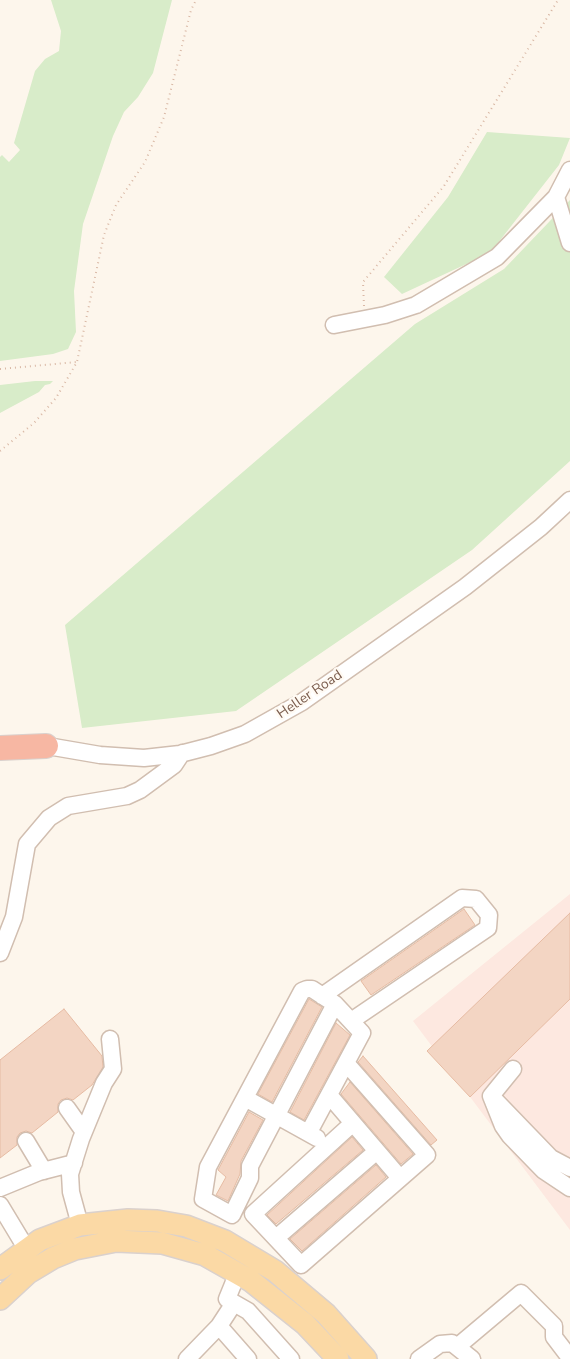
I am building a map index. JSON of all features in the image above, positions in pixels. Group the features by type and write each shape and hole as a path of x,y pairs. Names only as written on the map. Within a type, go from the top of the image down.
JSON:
{"highway":[{"path":"0,748 46,746"}],"main road":[{"path":"0,1269 26,1248 53,1234 80,1225 112,1220 143,1220 172,1223 209,1245 238,1272 293,1313 338,1359"},
{"path":"0,1299 18,1281 40,1266 63,1253 89,1245 116,1241 209,1245 250,1254 287,1280 326,1314 366,1359"}],"street":[{"path":"334,325 365,320 416,305 497,258 556,197 570,170"},
{"path":"556,197 570,243"},
{"name":"Heller Road","path":"0,738 100,756 144,758 182,754 245,734 302,702 500,560 570,500"},
{"path":"0,953 16,910 27,844 49,818 72,804 126,796 140,790 174,765 182,754"},
{"path":"309,1132 362,1033 328,1000 312,989 302,991 208,1167 203,1199 232,1215 250,1178 250,1166 276,1116 328,1000 462,898 476,899 489,915 488,928 351,1021"},
{"path":"80,1225 66,1195 70,1174 84,1132 104,1083 113,1069 110,1038"},
{"path":"346,1063 427,1155 300,1265 253,1214 353,1123"},
{"path":"491,1096 514,1069"},
{"path":"329,1095 400,1178"},
{"path":"491,1096 551,1158 570,1168"},
{"path":"491,1096 503,1126 510,1136 543,1170 570,1188"},
{"path":"245,1098 309,1132 328,1146"},
{"path":"67,1108 84,1132"},
{"path":"26,1141 44,1170"},
{"path":"276,1238 377,1150"},
{"path":"0,1188 44,1170 74,1163"},
{"path":"0,1205 26,1248"},
{"path":"209,1245 223,1211"},
{"path":"238,1272 227,1300 248,1311 291,1359"},
{"path":"458,1346 521,1293 554,1326 554,1337 570,1358"},
{"path":"187,1359 218,1326 234,1303"},
{"path":"218,1326 248,1359"},
{"path":"423,1358 440,1344 452,1343 472,1359"}],"path":[{"path":"0,451 34,423 56,398 77,362 104,235 116,205 145,162 164,117 191,10 196,0"},
{"path":"365,320 363,282 444,186 558,0"},
{"path":"0,369 77,362"}],"shaded area":[{"path":"570,894 570,1230 413,1021"}],"green space":[{"path":"51,0 172,0 153,73 138,97 124,112 113,136 83,224 74,291 76,332 68,349 53,354 0,361 0,157 2,155 9,162 20,150 14,143 35,71 45,59 59,51 61,31"},
{"path":"487,132 570,138 559,165 490,253 402,294 384,277 448,197"},
{"path":"570,200 570,461 472,550 236,711 82,728 65,625 415,324 504,269"},
{"path":"53,381 45,385 39,392 0,413 0,385"}],"building":[{"path":"464,909 475,925 371,995 361,981"},
{"path":"570,913 570,999 470,1097 427,1051"},
{"path":"309,999 322,1007 272,1102 258,1094"},
{"path":"64,1009 102,1056 103,1067 92,1085 73,1100 67,1098 61,1100 58,1104 58,1112 32,1133 26,1131 20,1133 17,1137 17,1145 0,1158 0,1060"},
{"path":"336,1023 350,1035 304,1120 290,1112"},
{"path":"363,1056 437,1140 431,1145 358,1062"},
{"path":"350,1082 413,1154 401,1164 341,1094"},
{"path":"249,1112 263,1120 241,1161 240,1174 228,1201 216,1195 226,1177 218,1170"},
{"path":"352,1137 363,1150 276,1224 267,1215"},
{"path":"376,1165 386,1177 302,1251 290,1239"}]}
